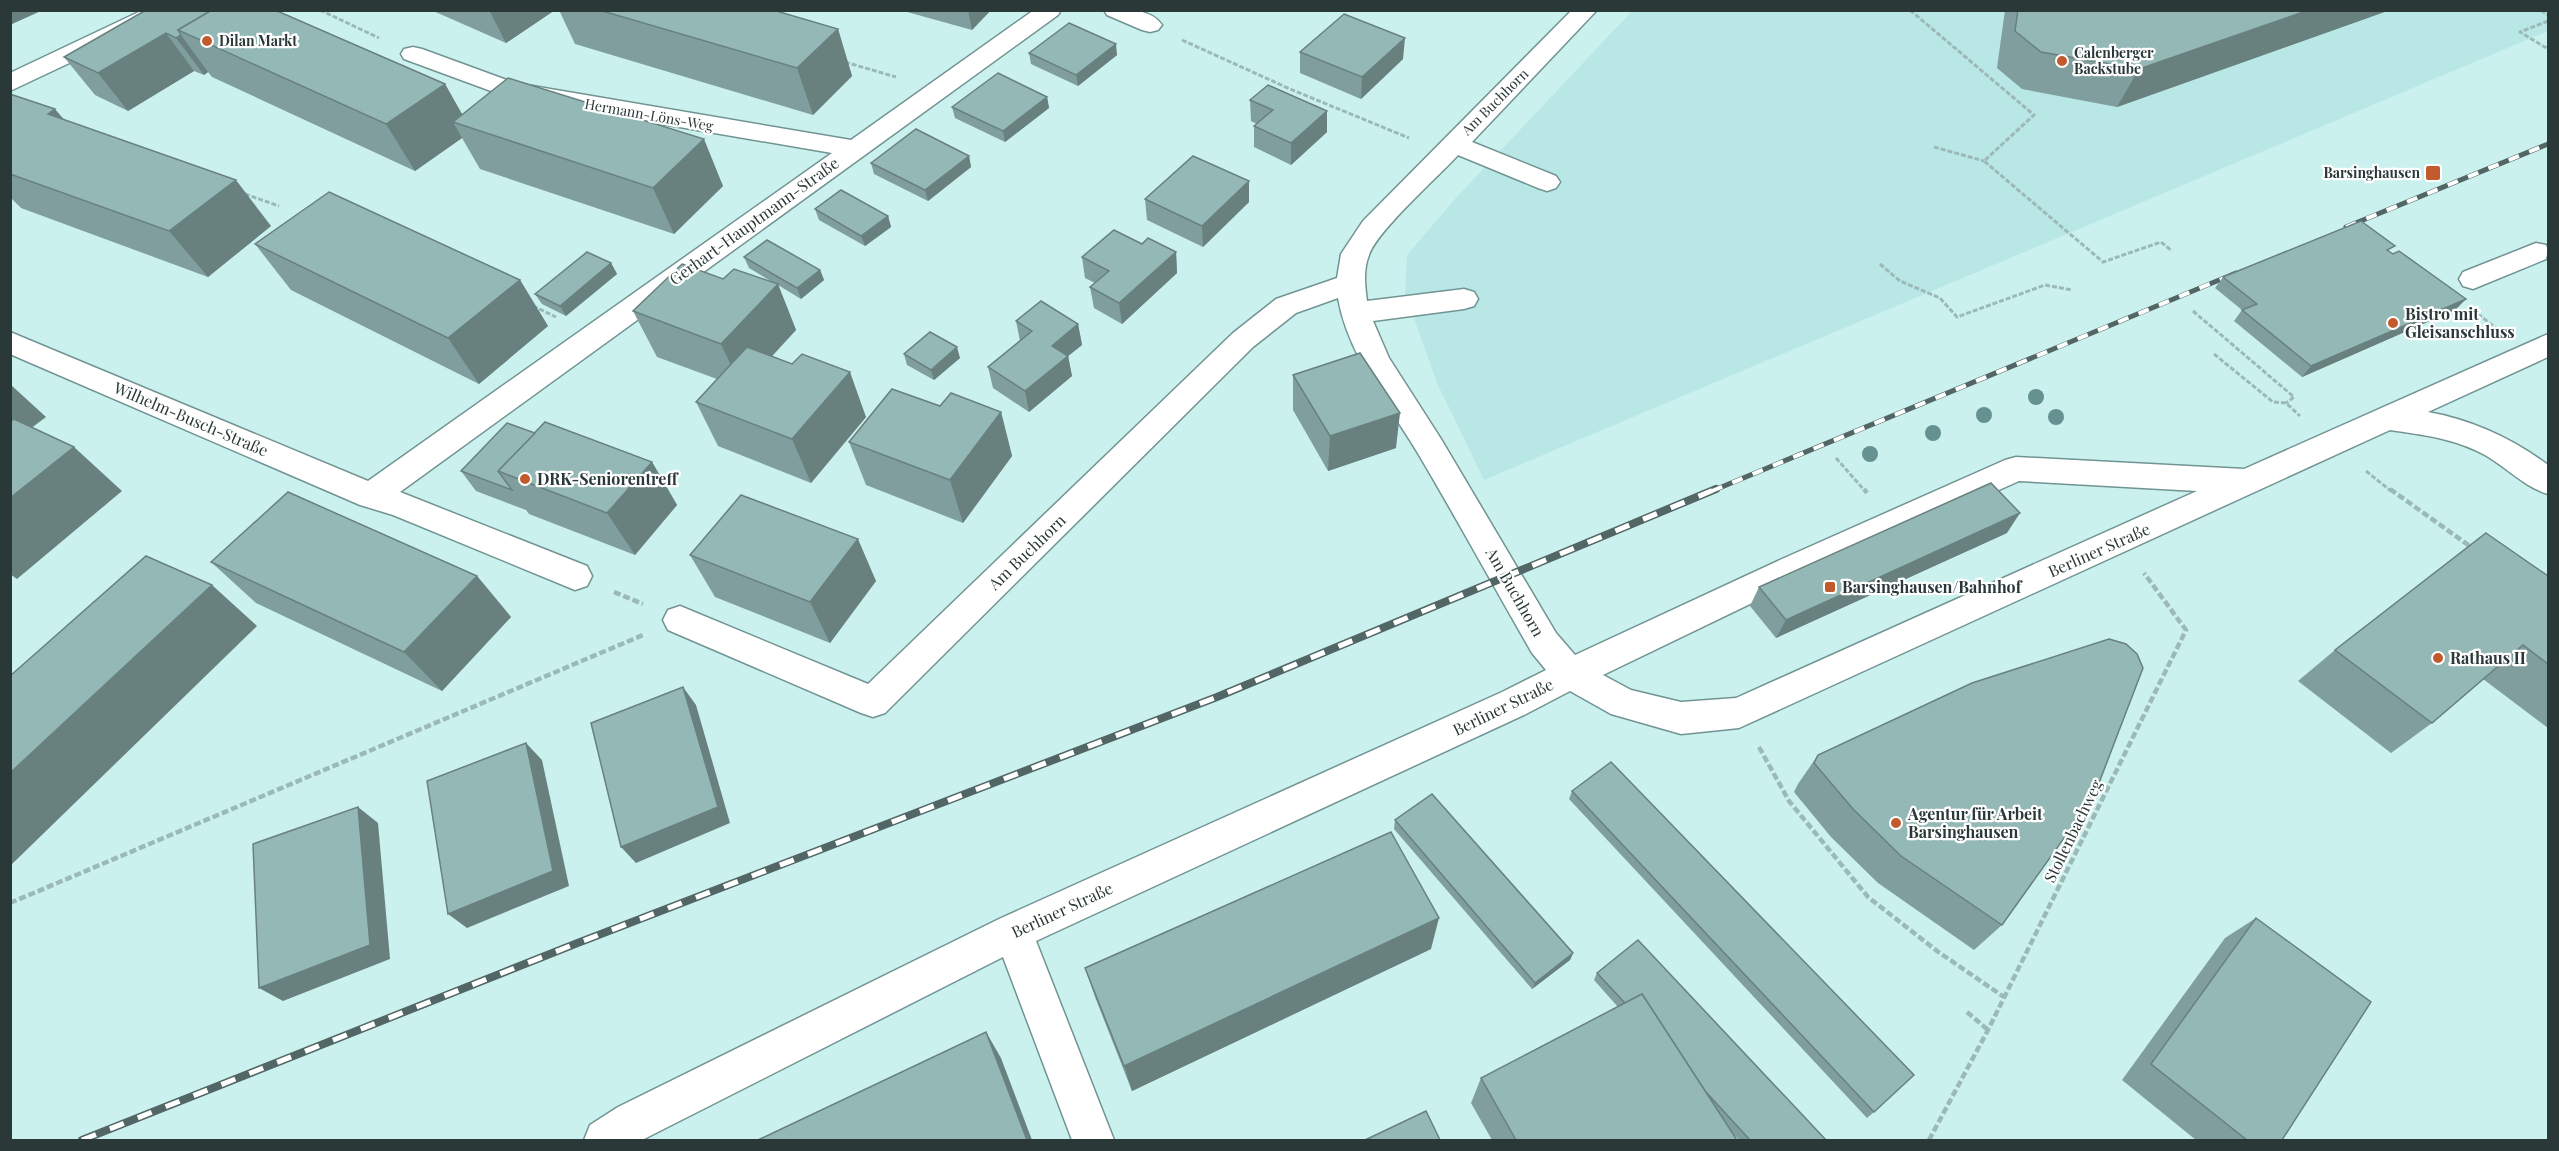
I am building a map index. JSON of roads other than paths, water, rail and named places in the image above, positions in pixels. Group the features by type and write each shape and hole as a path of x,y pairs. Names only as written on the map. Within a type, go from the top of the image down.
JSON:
{"street":[{"path":"10,83 163,10"},
{"name":"Gerhart-Hauptmann-Straße","path":"385,500 595,336 1050,10"},
{"path":"1115,10 1150,26"},
{"name":"Am Buchhorn","path":"1570,674 1544,643 1430,447 1376,362 1352,299 1355,254 1373,227 1586,10"},
{"name":"Hermann-Löns-Weg","path":"413,54 510,90 855,149"},
{"path":"1450,148 1547,182"},
{"path":"2473,279 2544,254"},
{"path":"1352,299 1464,299"},
{"name":"Am Buchhorn","path":"680,620 873,702 1243,340 1286,306 1352,299"},
{"name":"Wilhelm-Busch-Straße","path":"10,342 385,500 575,576"},
{"name":"Berliner Straße","path":"605,1140 633,1122 1013,932 1514,704 1570,674 1623,704 1681,718 1739,712 2548,345"},
{"path":"2389,418 2428,422 2477,436 2527,465 2548,482"},
{"path":"1570,674 1804,563 2016,469 2248,481"},
{"path":"1013,932 1093,1140"}],"railway":[{"path":"2346,227 2548,144"},
{"path":"1712,491 2236,273"},
{"path":"82,1140 575,944 1217,697 1716,489"}],"place":[{"name":"Dilan Markt","path":"207,41"},
{"name":"Calenberger Backstube","path":"2062,61"},
{"name":"Barsinghausen","path":"2433,173"},
{"name":"Bistro mit Gleisanschluss","path":"2393,323"},
{"name":"DRK-Seniorentreff","path":"525,479"},
{"name":"Barsinghausen/Bahnhof","path":"1830,587"},
{"name":"Rathaus II","path":"2438,658"},
{"name":"Agentur für Arbeit Barsinghausen","path":"1896,823"}]}
